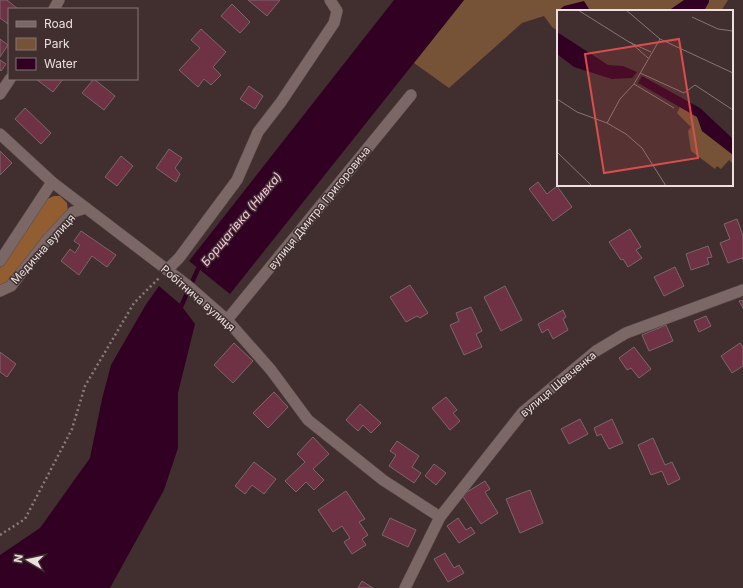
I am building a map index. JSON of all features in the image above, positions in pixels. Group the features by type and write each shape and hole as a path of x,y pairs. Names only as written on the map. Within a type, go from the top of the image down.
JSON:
{"street":[{"path":"167,270 179,258 237,180 258,132 281,102 334,23 337,11 330,0"},
{"path":"0,94 9,80"},
{"name":"вулиця Дмитра Григоровича","path":"227,320 411,95"},
{"name":"Робітнича вулиця","path":"0,134 52,182 190,288 227,320 271,370 308,420 383,480 440,517"},
{"path":"0,261 52,182"},
{"name":"Медична вулиця","path":"0,291 11,286 48,239 73,212 86,208"},
{"name":"вулиця Шевченка","path":"405,588 440,517 523,412 596,351 626,333 743,290"}],"path":[{"path":"0,535 25,519 72,429 84,386 134,303 167,270"}],"green space":[{"path":"464,0 728,0 722,10 557,10 557,30 552,27 544,16 522,23 449,88 414,63"}],"shaded area":[{"path":"54,196 60,196 67,203 68,212 9,283 0,287 0,268 47,199"}],"water":[{"path":"394,0 464,0 230,294 189,261"},
{"path":"684,0 709,0 705,9 703,10 671,9"},
{"path":"584,1 589,9 559,10 564,6"},
{"path":"159,286 180,304 195,324 178,393 178,448 164,490 110,588 0,588 0,555 40,528 90,458 102,399 111,365 145,306"}],"building":[{"path":"0,0 7,0 17,8 8,8 8,24 0,18"},
{"path":"248,0 280,0 267,16"},
{"path":"232,4 250,22 240,33 221,16"},
{"path":"201,29 226,52 213,67 221,75 211,85 204,79 198,87 179,70 200,48 191,40"},
{"path":"0,39 8,45 0,57"},
{"path":"0,60 6,64 1,71 0,70"},
{"path":"37,80 62,80 53,92"},
{"path":"93,80 95,80 115,96 104,110 82,93"},
{"path":"249,86 263,96 255,109 240,99"},
{"path":"25,108 51,133 41,144 15,119"},
{"path":"169,149 182,158 175,168 180,174 176,182 156,168"},
{"path":"0,151 12,163 0,175"},
{"path":"121,156 133,166 117,186 105,177"},
{"path":"538,182 547,194 557,186 572,207 553,221 529,189"},
{"path":"737,219 743,236 743,260 742,258 728,263 720,243 730,239 724,224"},
{"path":"630,229 641,247 636,250 642,258 628,267 623,259 621,260 609,242"},
{"path":"81,231 116,255 107,267 92,256 79,275 61,261 70,249 75,253 80,245 74,241"},
{"path":"708,246 712,257 707,258 709,264 691,270 686,254"},
{"path":"675,267 684,286 664,296 654,277"},
{"path":"410,285 428,313 420,318 417,316 406,322 390,297"},
{"path":"505,286 522,320 501,331 484,297"},
{"path":"743,300 743,308 739,301"},
{"path":"471,307 482,331 476,334 482,347 464,355 450,325 459,321 456,313"},
{"path":"563,310 566,317 563,319 568,330 553,339 548,329 542,333 538,324"},
{"path":"706,316 711,326 699,332 694,321"},
{"path":"666,325 673,341 649,351 642,335"},
{"path":"234,343 253,361 233,383 214,365"},
{"path":"740,343 743,347 743,366 732,373 721,356"},
{"path":"634,347 651,369 639,378 631,368 627,370 619,358"},
{"path":"0,352 16,364 7,377 0,372"},
{"path":"274,392 288,407 268,428 253,413"},
{"path":"446,397 457,410 453,413 460,421 450,430 432,408"},
{"path":"360,404 381,423 371,433 363,425 358,431 346,420"},
{"path":"580,419 588,434 569,444 561,429"},
{"path":"612,419 623,443 609,449 601,434 597,436 594,428"},
{"path":"313,437 329,454 313,469 324,480 314,490 306,482 296,492 285,481 305,462 297,454"},
{"path":"653,438 665,465 672,462 680,479 668,485 662,471 651,475 638,445"},
{"path":"397,441 419,456 412,467 421,473 414,483 389,466 396,455 390,451"},
{"path":"254,462 276,479 264,494 252,485 245,494 235,486"},
{"path":"434,464 446,473 436,485 425,476"},
{"path":"485,481 490,489 485,492 498,513 481,524 462,495"},
{"path":"530,490 543,523 520,533 506,499"},
{"path":"346,491 365,519 359,522 368,535 362,539 366,545 352,554 344,542 350,538 342,526 333,532 318,510"},
{"path":"390,518 416,530 408,547 382,535"},
{"path":"458,518 466,530 471,527 475,533 459,543 447,526"},
{"path":"445,553 454,568 459,565 464,573 448,582 434,559"},
{"path":"362,581 373,588 358,588"}],"waterway":[{"name":"Борщагівка (Нивка)","path":"179,311 198,269 201,266"}]}
